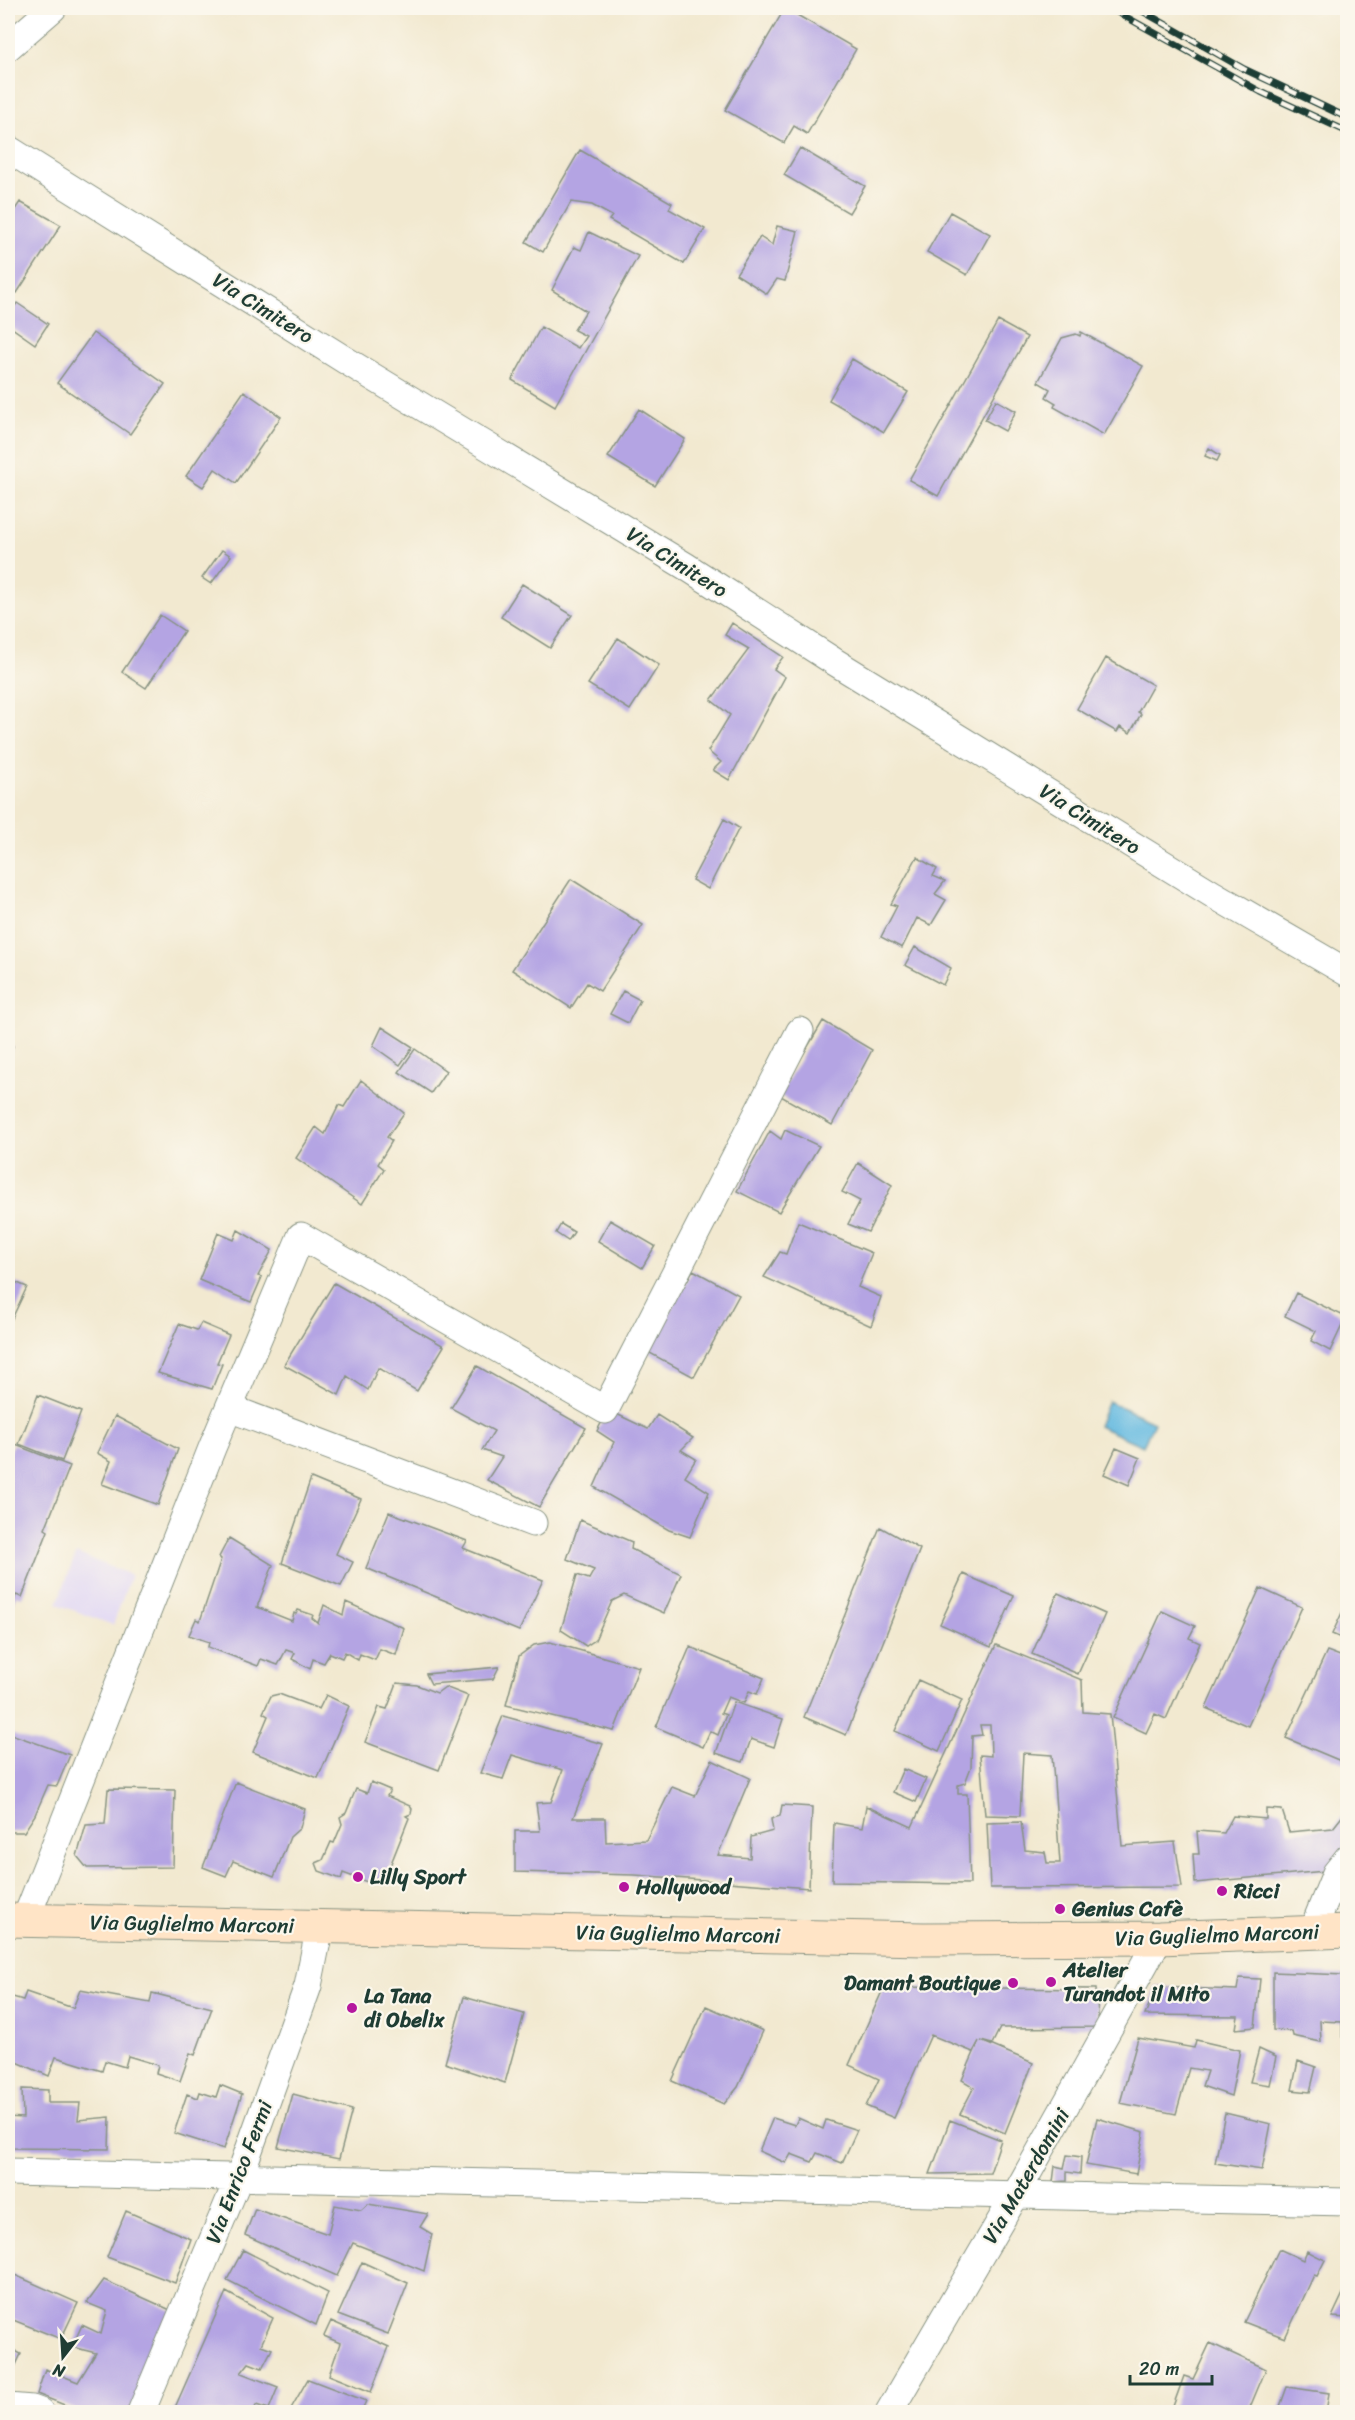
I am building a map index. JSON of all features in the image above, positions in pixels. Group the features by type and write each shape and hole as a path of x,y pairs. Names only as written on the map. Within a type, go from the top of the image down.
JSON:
{"street":[{"path":"8,47 53,8"},
{"name":"Via Cimitero","path":"8,149 345,360 687,567 1214,896 1347,973"},
{"path":"16,1920 301,1236 605,1410 800,1031"},
{"path":"229,1408 533,1523"},
{"path":"1312,1932 1336,1873 1347,1858"},
{"name":"Via Guglielmo Marconi","path":"16,1920 913,1939 1159,1938 1347,1931"},
{"name":"Via Enrico Fermi","path":"141,2412 240,2175 308,1986 320,1926"},
{"name":"Via Materdomini","path":"890,2412 1015,2196 1159,1938"},
{"path":"8,2172 240,2175 1015,2196 1347,2202"},
{"path":"8,2407 40,2412"}],"shaded area":[{"path":"76,1553 131,1575 113,1625 57,1604"}],"water":[{"path":"1108,1401 1154,1422 1143,1446 1098,1426"}],"building":[{"path":"785,8 856,49 807,134 794,126 784,143 725,110"},
{"path":"800,148 865,186 849,213 784,175"},
{"path":"580,150 672,203 669,209 705,229 684,264 609,220 612,216 592,205 571,202 543,252 526,242"},
{"path":"20,202 61,225 17,293 8,288 8,220"},
{"path":"950,212 990,234 967,275 927,252"},
{"path":"777,226 798,231 785,281 777,279 767,294 736,274 760,237 772,245"},
{"path":"589,232 638,256 555,406 512,380 541,327 578,348 586,336 574,330 586,311 552,290 574,247 581,250"},
{"path":"17,303 48,324 35,344 8,325 8,316"},
{"path":"998,321 1027,337 938,496 909,480"},
{"path":"1081,332 1143,366 1104,435 1054,407 1056,403 1046,397 1050,389 1038,382 1062,338 1076,334 1080,336"},
{"path":"93,333 165,384 130,434 57,383"},
{"path":"852,359 908,392 884,432 829,400"},
{"path":"244,391 281,417 236,483 215,469 203,487 186,476"},
{"path":"996,400 1016,411 1005,431 985,420"},
{"path":"639,409 685,439 655,486 608,457"},
{"path":"1209,448 1220,455 1217,461 1205,456"},
{"path":"222,550 231,556 211,584 202,578"},
{"path":"522,584 572,615 550,648 501,617"},
{"path":"160,615 184,631 146,688 122,672"},
{"path":"732,623 783,657 774,669 785,677 729,780 713,770 721,762 708,751 730,715 711,700 749,649 725,635"},
{"path":"618,638 659,665 630,710 588,684"},
{"path":"1106,658 1153,685 1138,712 1141,714 1130,733 1120,727 1117,732 1077,709"},
{"path":"724,819 739,828 708,889 692,880"},
{"path":"917,857 937,869 933,876 945,881 935,894 946,900 931,925 917,918 902,948 881,937 897,906 891,904"},
{"path":"571,879 643,925 600,991 587,983 571,1008 512,970"},
{"path":"915,947 951,968 943,985 905,965"},
{"path":"623,991 640,1000 628,1023 610,1014"},
{"path":"823,1021 872,1050 832,1125 779,1095"},
{"path":"382,1027 413,1047 400,1065 373,1046"},
{"path":"8,1044 13,1046 8,1063"},
{"path":"415,1049 446,1071 431,1093 399,1072"},
{"path":"361,1080 404,1113 387,1137 392,1141 378,1164 384,1169 362,1204 296,1158 316,1127 325,1134 339,1105 344,1107"},
{"path":"785,1130 819,1146 779,1212 737,1191 770,1131 781,1139"},
{"path":"858,1163 892,1185 868,1232 848,1224 860,1201 842,1192"},
{"path":"610,1220 655,1246 642,1268 598,1241"},
{"path":"798,1222 872,1253 858,1287 881,1297 871,1326 764,1277 780,1252 786,1254"},
{"path":"561,1224 574,1232 568,1241 556,1233"},
{"path":"238,1230 272,1250 258,1276 262,1277 251,1302 199,1280 218,1233 234,1240"},
{"path":"693,1270 739,1295 694,1377 648,1352"},
{"path":"8,1279 27,1287 8,1327"},
{"path":"334,1283 444,1346 417,1391 378,1368 368,1390 347,1376 339,1395 284,1365"},
{"path":"1296,1293 1346,1317 1330,1351 1311,1341 1316,1331 1285,1316"},
{"path":"201,1323 229,1335 217,1363 222,1364 212,1389 158,1373 179,1324 197,1330"},
{"path":"477,1366 586,1428 539,1507 487,1480 502,1457 482,1450 494,1431 451,1408"},
{"path":"38,1395 81,1412 62,1461 19,1444"},
{"path":"608,1410 648,1429 657,1415 693,1438 681,1450 696,1459 685,1477 709,1492 690,1537 669,1530 594,1487 614,1442 597,1431"},
{"path":"115,1416 178,1449 158,1505 102,1484 111,1461 97,1453"},
{"path":"13,1444 70,1466 22,1597 16,1595 8,1617 8,1458"},
{"path":"1116,1448 1140,1458 1129,1485 1104,1474"},
{"path":"311,1478 361,1499 336,1554 353,1562 341,1586 282,1563"},
{"path":"389,1512 467,1541 463,1548 543,1580 519,1631 366,1568"},
{"path":"580,1520 632,1542 631,1549 681,1574 664,1613 624,1595 612,1601 595,1640 586,1646 561,1630 577,1575 589,1579 594,1570 567,1559"},
{"path":"880,1527 920,1549 846,1735 804,1717"},
{"path":"229,1538 273,1565 257,1607 292,1621 294,1613 296,1614 298,1610 313,1615 312,1618 318,1623 324,1605 343,1615 346,1602 404,1628 396,1655 380,1649 375,1660 360,1654 358,1660 345,1652 342,1658 330,1653 324,1663 313,1659 310,1669 292,1659 295,1653 286,1650 278,1665 261,1659 258,1666 208,1647 209,1642 189,1635 196,1619 200,1621 221,1559 219,1557"},
{"path":"963,1574 1014,1596 991,1647 940,1624"},
{"path":"1260,1588 1302,1607 1248,1726 1206,1708"},
{"path":"1058,1593 1105,1614 1078,1674 1032,1654"},
{"path":"1348,1600 1348,1641 1332,1634"},
{"path":"1162,1611 1195,1626 1189,1638 1200,1643 1166,1719 1155,1714 1146,1733 1113,1718"},
{"path":"550,1642 639,1667 614,1731 506,1705 519,1656 534,1645"},
{"path":"996,1645 1082,1680 1083,1712 1110,1714 1122,1846 1175,1842 1182,1887 990,1888 987,1823 1021,1822 1025,1850 1045,1852 1047,1863 1060,1863 1052,1755 1023,1753 1020,1816 985,1815 980,1755 991,1756 990,1725 980,1725 982,1735 972,1736 971,1767 965,1783 958,1785 958,1794 967,1794 970,1884 832,1882 834,1823 862,1828 866,1806 912,1827"},
{"path":"690,1647 764,1678 757,1694 749,1691 744,1703 728,1697 721,1713 726,1715 718,1735 710,1731 703,1747 656,1727"},
{"path":"1327,1651 1348,1659 1348,1764 1286,1738"},
{"path":"499,1667 493,1679 431,1684 426,1674"},
{"path":"918,1680 962,1700 939,1751 895,1731"},
{"path":"397,1683 417,1685 437,1693 445,1687 468,1696 439,1770 365,1742 379,1707 387,1709"},
{"path":"279,1694 319,1709 326,1695 349,1706 318,1778 253,1752 268,1716 263,1713 271,1696"},
{"path":"734,1702 783,1719 774,1747 751,1739 743,1762 716,1753"},
{"path":"503,1716 603,1744 573,1818 605,1818 606,1842 646,1840 672,1787 695,1796 712,1760 750,1778 718,1855 750,1858 751,1837 773,1831 771,1819 780,1816 782,1805 812,1807 809,1888 635,1875 515,1872 515,1831 540,1831 536,1803 551,1802 563,1770 512,1755 503,1779 480,1773"},
{"path":"8,1733 70,1755 57,1786 48,1785 35,1815 24,1832 8,1832"},
{"path":"903,1769 926,1779 916,1802 893,1792"},
{"path":"236,1782 305,1809 300,1828 290,1837 274,1877 233,1861 226,1876 203,1867"},
{"path":"371,1782 390,1790 387,1796 412,1809 411,1814 406,1816 409,1818 388,1871 391,1875 389,1880 384,1882 372,1877 367,1882 343,1873 341,1879 319,1871 316,1863 323,1860 331,1842 334,1843 342,1824 340,1817 346,1813 356,1789 367,1793"},
{"path":"108,1789 175,1790 173,1867 87,1868 77,1856 86,1825 105,1824"},
{"path":"1266,1809 1282,1810 1289,1832 1333,1828 1348,1809 1348,1843 1325,1871 1195,1883 1193,1854 1199,1854 1197,1831 1224,1833 1233,1816 1266,1819"},
{"path":"1273,1972 1345,1975 1348,1993 1348,2037 1342,2037 1342,2022 1320,2021 1321,2042 1293,2036 1292,2031 1273,2030"},
{"path":"1239,1978 1260,1979 1255,2027 1236,2029 1238,2016 1145,2015 1156,1987 1237,1990"},
{"path":"884,1987 1096,1989 1099,2027 1000,2028 992,2044 981,2041 1033,2063 1005,2133 960,2114 974,2087 962,2080 979,2041 973,2052 931,2035 894,2118 866,2106 879,2079 849,2065"},
{"path":"80,1990 150,2003 152,1993 212,2008 195,2055 190,2053 180,2081 156,2073 158,2065 128,2056 125,2067 105,2061 102,2071 56,2057 49,2076 8,2058 8,2003 13,1997 23,2000 26,1992 73,2008"},
{"path":"464,1997 524,2014 505,2083 445,2063"},
{"path":"706,2006 763,2031 738,2087 724,2104 672,2081"},
{"path":"1138,2038 1194,2048 1196,2040 1240,2050 1231,2096 1202,2086 1207,2071 1189,2068 1176,2114 1120,2103"},
{"path":"1259,2049 1276,2057 1270,2085 1250,2082"},
{"path":"1298,2061 1316,2067 1310,2092 1292,2090"},
{"path":"220,2085 242,2094 224,2149 174,2133 187,2094 198,2098 200,2092 216,2097"},
{"path":"22,2089 48,2090 48,2103 80,2103 78,2120 110,2117 109,2149 8,2148 8,2117 23,2118"},
{"path":"293,2094 352,2110 339,2159 278,2147"},
{"path":"1225,2113 1271,2124 1262,2170 1215,2163"},
{"path":"773,2118 795,2125 798,2118 823,2129 826,2120 857,2130 842,2163 817,2153 812,2162 791,2154 786,2163 759,2151"},
{"path":"1097,2118 1144,2132 1136,2174 1086,2165"},
{"path":"950,2120 1001,2140 990,2173 930,2174"},
{"path":"1067,2155 1081,2157 1080,2174 1067,2172 1067,2181 1053,2182 1055,2166 1064,2168"},
{"path":"368,2204 428,2214 420,2227 432,2234 424,2271 353,2243 337,2276 245,2235 255,2209 328,2234 335,2205 361,2210"},
{"path":"126,2211 191,2239 175,2283 107,2257"},
{"path":"1279,2249 1303,2260 1307,2251 1325,2260 1317,2276 1314,2275 1285,2338 1244,2322"},
{"path":"243,2250 328,2293 316,2325 227,2280"},
{"path":"362,2262 408,2283 388,2334 338,2315"},
{"path":"8,2272 78,2303 61,2339 8,2318"},
{"path":"104,2280 177,2313 133,2412 82,2412 37,2394 45,2369 78,2382 96,2353 72,2347 82,2325 101,2334 107,2311 87,2303"},
{"path":"1348,2283 1348,2318 1332,2317"},
{"path":"226,2292 273,2318 261,2345 272,2349 262,2368 249,2363 241,2373 278,2387 269,2409 256,2405 254,2412 173,2412"},
{"path":"331,2321 389,2347 371,2392 329,2375 340,2343 324,2336"},
{"path":"1210,2343 1266,2369 1248,2412 1171,2412 1184,2376 1193,2379"},
{"path":"8,2347 21,2354 8,2382"},
{"path":"308,2379 366,2401 361,2412 289,2412"},
{"path":"1287,2387 1329,2393 1326,2412 1278,2412"}],"railway":[{"path":"1110,8 1261,92 1348,132"},
{"path":"1137,8 1244,69 1348,118"}],"place":[{"name":"Lilly Sport","path":"358,1877"},
{"name":"Hollywood","path":"624,1887"},
{"name":"Ricci","path":"1222,1891"},
{"name":"Genius Cafè","path":"1060,1909"},
{"name":"Atelier Turandot il Mito","path":"1051,1982"},
{"name":"Damant Boutique","path":"1013,1983"},
{"name":"La Tana di Obelix","path":"352,2008"}]}
